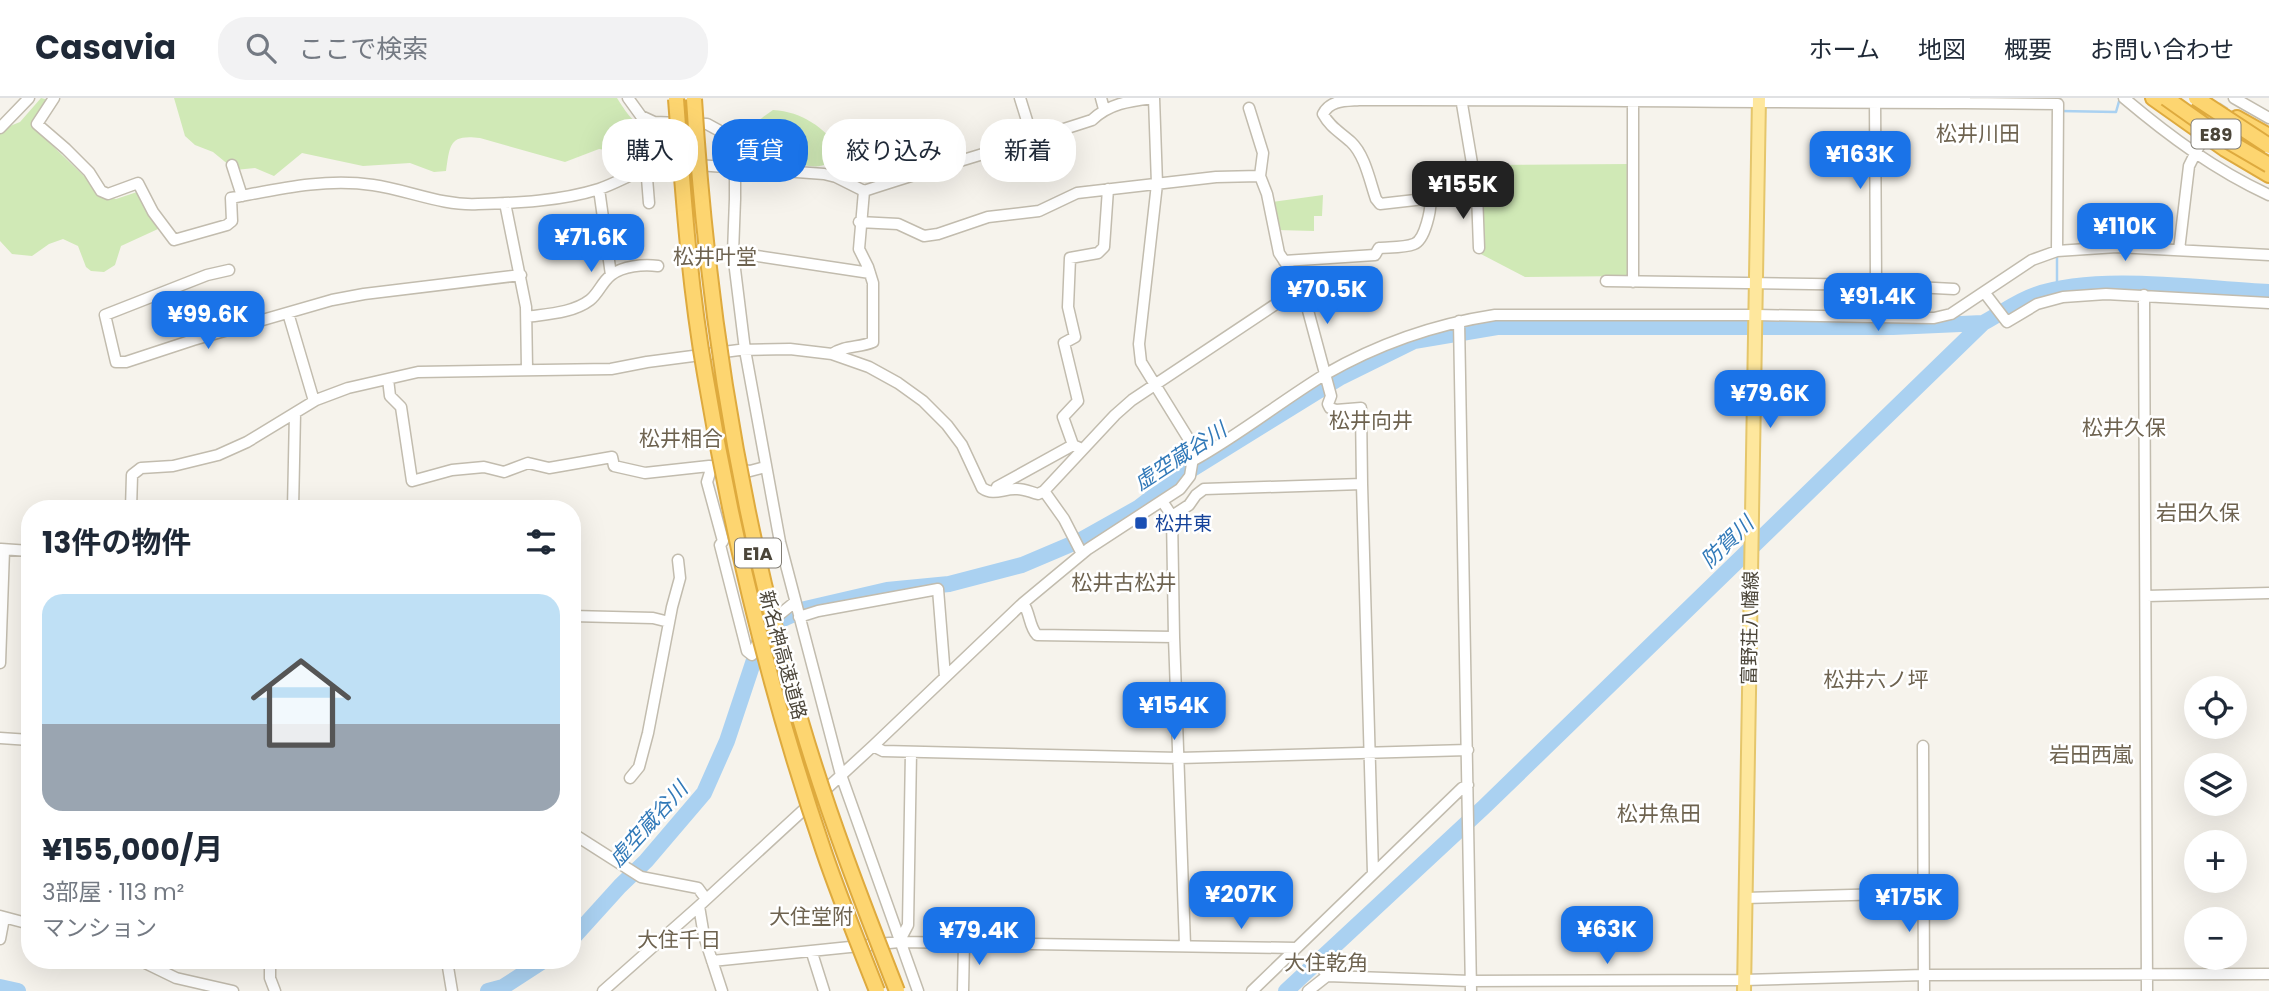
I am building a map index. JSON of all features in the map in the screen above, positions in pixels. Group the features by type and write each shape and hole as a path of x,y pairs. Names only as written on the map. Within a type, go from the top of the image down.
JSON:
{"highway":[{"name":"新名神高速道路","path":"694,98 703,226 717,345 739,471 769,605 836,834 897,991"},
{"path":"2153,98 2225,149 2269,174"},
{"name":"E89","path":"2166,98 2221,137 2269,166"},
{"name":"E89","path":"2196,98 2269,146"},
{"path":"2207,98 2269,136"},
{"name":"新名神高速道路","path":"676,99 691,269 704,371 726,491 757,624 789,740 824,853 877,991"}],"main road":[{"name":"富野荘八幡線","path":"1744,986 1759,101"}],"street":[{"path":"0,128 29,98"},
{"path":"54,98 37,124 89,172 101,191 108,194 138,183 153,212 174,240 227,225 232,221 231,198 308,183 374,185 451,203 474,205 547,199 599,189 616,182"},
{"path":"628,98 641,116 654,122 707,124 712,127"},
{"path":"1020,98 1026,119"},
{"path":"603,991 873,746 1023,603 1082,554 1180,489 1190,476 1194,452 1141,362 1139,344 1157,184 1154,98 1102,103 1092,120 1076,125"},
{"path":"2124,98 2194,153 2234,179 2269,195"},
{"path":"1461,99 1477,193 1479,248"},
{"path":"1477,193 1380,204 1361,157 1352,143 1328,124 1323,114 1327,107 1337,102 1461,99 1965,101 2058,104 2057,251"},
{"path":"1633,99 1633,282"},
{"path":"2230,100 2269,118"},
{"path":"1875,101 1876,285"},
{"path":"1249,108 1263,153 1260,176 1267,194 1279,253 1296,279 1297,290 1306,303 1331,396 1328,404 1336,410 1361,408 1373,873"},
{"path":"2179,250 2189,166 2202,140"},
{"path":"808,173 836,177 864,191 940,165 980,155"},
{"path":"233,165 242,196"},
{"path":"859,222 898,224 924,236 988,217 1039,211 1077,193 1216,177 1260,176"},
{"path":"648,182 649,203"},
{"path":"735,182 733,253 745,350 765,467 795,602 841,775 918,991"},
{"path":"599,189 611,275"},
{"path":"1078,447 1063,417 1078,401 1064,343 1075,337 1068,307 1070,258 1098,253 1104,247 1108,189"},
{"path":"832,354 841,348 873,342 873,283 859,249 859,222 864,191"},
{"path":"1284,261 1375,255 1379,248 1412,245 1418,242 1428,218 1430,197"},
{"path":"505,203 527,317 527,369"},
{"path":"1194,462 1325,375 1380,348 1459,321 1495,315 1755,322 1934,318 1951,314 2032,260 2057,251 2117,247 2269,255"},
{"path":"744,254 870,274"},
{"path":"527,317 569,310 590,300 611,275 626,268 645,264 658,265"},
{"path":"229,270 207,275 104,316 116,362 126,362 193,340 364,294 521,275"},
{"path":"1605,281 1876,285 1954,289"},
{"path":"131,500 132,475 141,468 173,466 218,455 247,442 314,401 348,388 418,372 611,369 745,350 790,349 832,354 869,367 898,383 923,401 947,425 961,445 982,488 998,492 1020,488 1038,494 1044,491 1078,447 1115,415 1154,385 1297,290"},
{"path":"1984,292 2007,322 2037,304 2063,297 2144,295 2269,303"},
{"path":"2144,295 2147,991"},
{"path":"288,313 314,401"},
{"path":"1459,321 1471,986"},
{"path":"388,379 390,396 401,407 412,481 452,470 484,467 504,472 528,463 549,468 612,457 614,466 645,473 712,466 751,471 765,467"},
{"path":"293,500 295,413"},
{"path":"986,491 1008,483 1078,447"},
{"path":"712,466 707,482 723,541 720,545 747,651 751,655 764,627 795,602"},
{"path":"1172,516 1189,505 1204,489 1362,484"},
{"path":"1044,491 1064,519 1082,554"},
{"path":"1162,501 1172,516 1180,854 1185,945"},
{"path":"718,524 744,519"},
{"path":"0,663 2,549 21,550"},
{"path":"630,778 639,767 648,733 680,578 678,560"},
{"path":"799,617 818,611 938,589 945,677"},
{"path":"2146,596 2269,593"},
{"path":"1023,603 1029,610 1033,631 1037,635 1174,637"},
{"path":"581,616 653,618 669,622"},
{"path":"0,738 21,739"},
{"path":"873,746 883,751 1179,758 1468,750"},
{"path":"1923,746 1924,991"},
{"path":"899,942 908,925 911,752"},
{"path":"1252,991 1468,785"},
{"path":"581,839 641,877 698,888 703,903 704,936 722,991"},
{"path":"1745,898 1924,893"},
{"path":"0,939 2,917 21,921"},
{"path":"712,961 899,942 1296,948"},
{"path":"963,991 964,943"},
{"path":"811,953 824,991"},
{"path":"157,969 176,978 233,991"},
{"path":"270,969 275,991"},
{"path":"448,969 452,991"},
{"path":"1308,991 1324,980 1471,986 1744,986 1924,975 2269,974"}],"green space":[{"path":"41,98 49,100 33,127 85,177 97,194 116,199 137,192 158,229 121,246 115,265 104,272 91,271 86,267 78,246 63,239 49,244 32,256 12,254 0,241 0,130 20,122"},
{"path":"174,98 617,98 633,119 602,119 602,149 565,162 480,138 462,138 450,148 446,171 434,172 410,163 363,166 302,153 274,176 255,168 235,170 213,152 195,145 185,136"},
{"path":"773,110 806,119 760,119"},
{"path":"808,120 822,130 822,166 808,166"},
{"path":"1630,164 1630,276 1525,277 1477,252 1475,165"},
{"path":"1323,195 1322,216 1314,216 1314,231 1277,230 1272,202"}],"waterway":[{"path":"2060,111 2116,112 2120,98"},
{"path":"2057,254 2057,289"},
{"name":"防賀川","path":"1286,991 1484,807 1983,323 2035,295 2061,288 2150,284 2269,292"},
{"name":"虚空蔵谷川","path":"581,929 646,861 704,793 727,741 756,654 770,629 783,619 805,609 887,590 949,584 1022,565 1081,540 1138,508 1173,481 1341,377 1414,341 1497,327 1893,327 1983,323"},
{"name":"虚空蔵谷川","path":"488,991 503,987 531,969"},
{"name":"虚空蔵谷川","path":"0,987 18,991"}],"tunnel":[{"path":"2206,134 2224,105"}],"place":[{"name":"松井東","path":"1141,523"}],"district":[{"name":"松井川田","path":"1978,133"},
{"name":"松井叶堂","path":"715,256"},
{"name":"松井向井","path":"1371,420"},
{"name":"松井久保","path":"2124,427"},
{"name":"松井相合","path":"681,438"},
{"name":"岩田久保","path":"2198,512"},
{"name":"松井古松井","path":"1124,582"},
{"name":"松井六ノ坪","path":"1876,679"},
{"name":"岩田西嵐","path":"2091,754"},
{"name":"松井魚田","path":"1659,813"},
{"name":"大住堂附","path":"811,916"},
{"name":"大住千日","path":"679,939"},
{"name":"大住乾角","path":"1326,962"}]}
